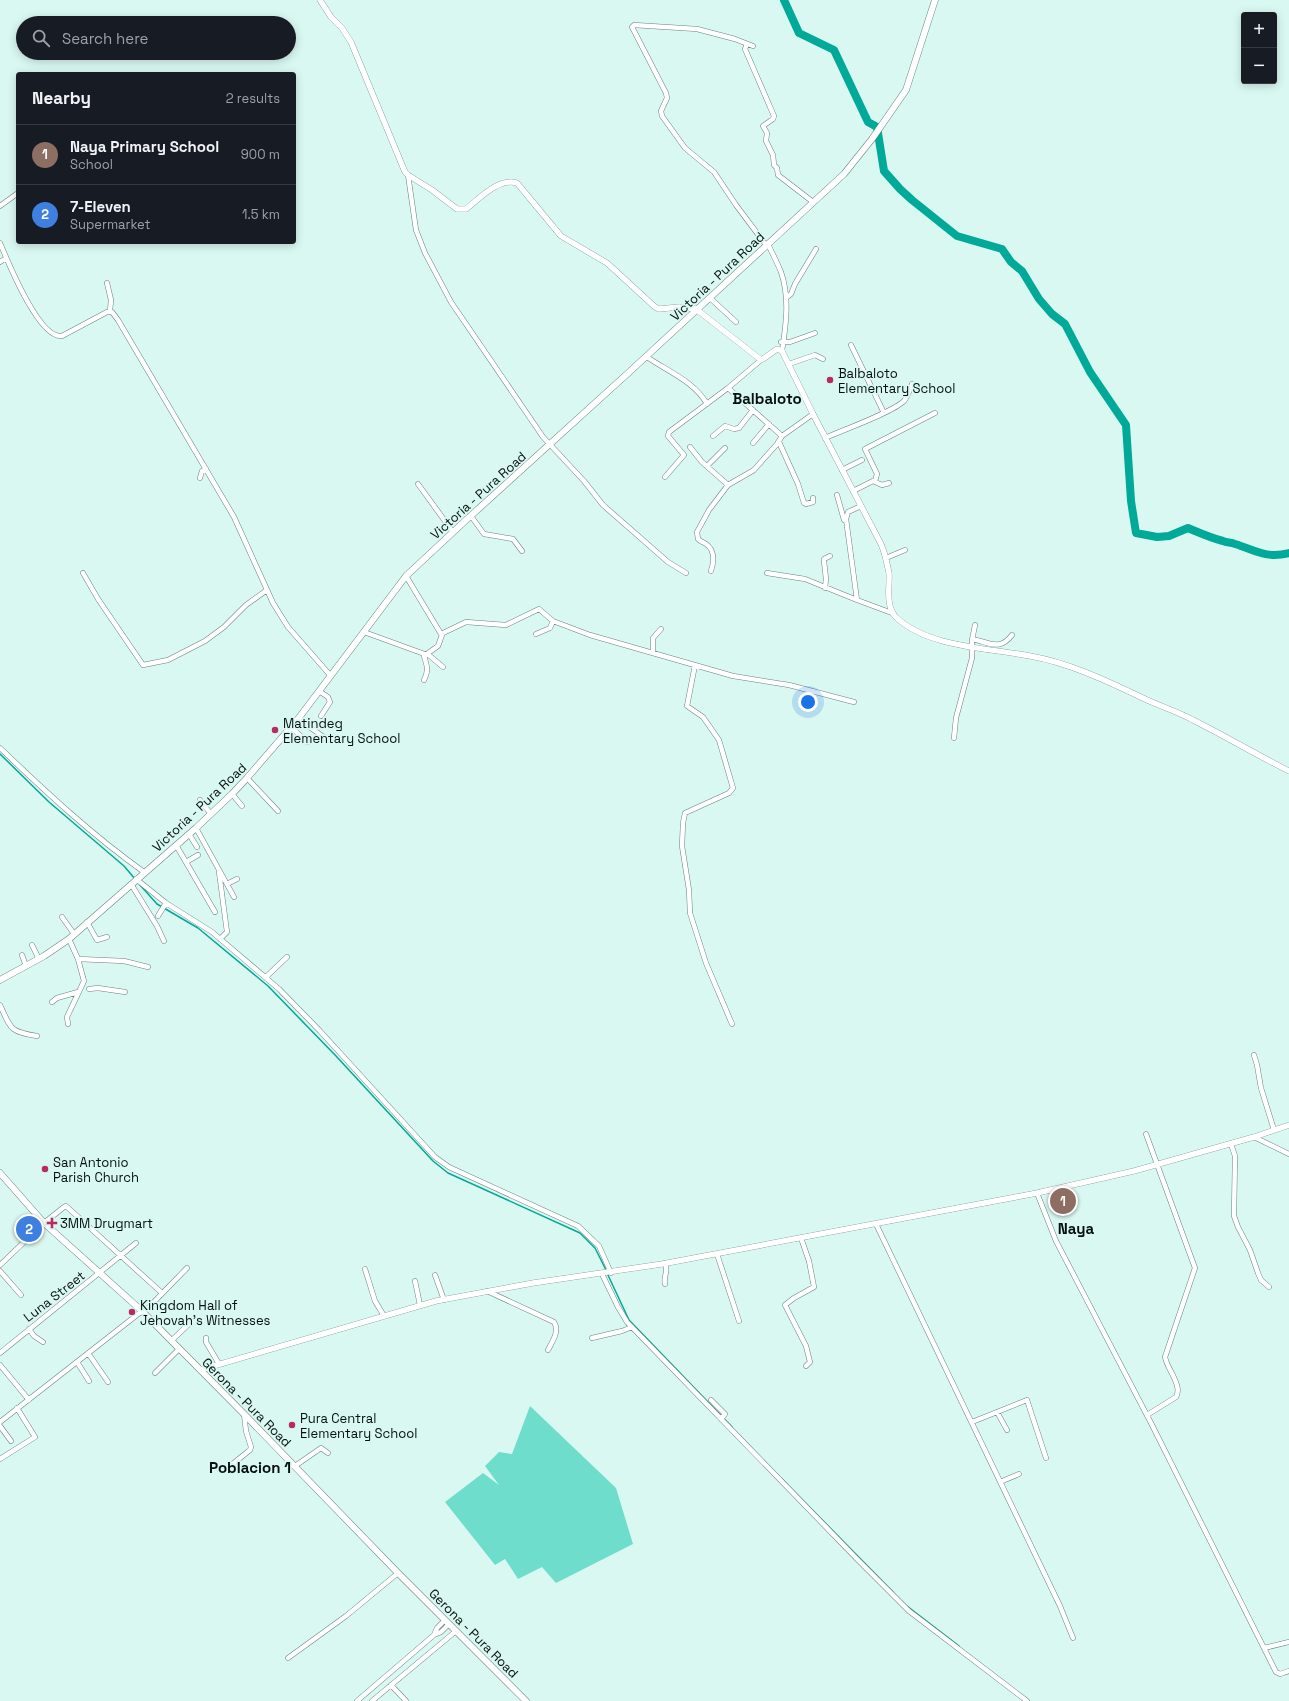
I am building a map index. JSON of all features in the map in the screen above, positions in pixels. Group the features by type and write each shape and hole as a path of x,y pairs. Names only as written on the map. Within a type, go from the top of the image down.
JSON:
{"main road":[{"name":"Victoria - Pura Road","path":"0,980 39,959 72,937 133,881 196,828 232,794 248,778 298,719 406,576 549,444 647,357 844,174 872,139 906,90 936,0"},
{"name":"Gerona - Pura Road","path":"1,1177 44,1223 142,1311 398,1573 526,1701"}],"street":[{"path":"320,0 331,17 342,28 351,42 392,142 408,175 416,230 426,254 451,302 549,444 584,481 603,505 668,562 686,573"},
{"path":"666,477 684,455 667,434 728,388 761,360 779,350 783,341 786,326 787,297 781,272 767,245 736,205 714,172 689,152 662,116 661,111 667,98 666,93 632,27 634,25 697,29 753,46"},
{"path":"747,44 745,49 774,116 773,119 763,126 767,133 766,141 774,155 774,165 777,168 778,175 813,202"},
{"path":"408,175 432,190 459,210 466,209 501,184 510,181 517,183 561,236 607,263 655,307 659,309 689,308 697,310 761,360"},
{"path":"0,206 16,194"},
{"path":"0,243 29,306 39,320 55,335 62,336 110,311"},
{"path":"787,297 791,294 795,284 816,249"},
{"path":"0,262 6,258"},
{"path":"107,283 111,300 110,311 122,326 234,517 273,603 288,627 330,675"},
{"path":"710,298 736,322"},
{"path":"783,341 794,341 815,333"},
{"path":"851,345 884,413"},
{"path":"779,350 789,364 825,438 881,544 886,558 892,613"},
{"path":"789,364 815,356 823,360"},
{"path":"647,357 680,377 699,392 707,404"},
{"path":"825,438 884,413 903,401 912,384"},
{"path":"728,388 782,436"},
{"path":"713,436 725,426 734,429 739,428 753,410"},
{"path":"875,482 877,474 865,449 935,413"},
{"path":"711,571 714,561 713,554 706,544 700,541 697,537 697,532 709,510 728,485 754,470 779,442 782,436 813,414"},
{"path":"753,443 769,424"},
{"path":"779,442 798,484 804,503 806,504 813,502 813,498"},
{"path":"690,447 707,466 728,485"},
{"path":"707,466 725,448"},
{"path":"842,470 862,460"},
{"path":"200,478 202,471 206,469"},
{"path":"853,491 871,481 882,485 889,483"},
{"path":"418,484 453,532"},
{"path":"837,495 848,531"},
{"path":"857,600 846,515 861,506"},
{"path":"470,516 484,534 513,539 522,551"},
{"path":"886,558 905,550"},
{"path":"825,588 826,579 824,559 830,556"},
{"path":"82,573 143,665 168,660 205,641 224,626 246,605 267,590"},
{"path":"767,573 805,579 892,613 917,632 972,647 1048,660 1078,670 1192,719 1289,771"},
{"path":"406,576 442,635"},
{"path":"424,680 428,669 428,663 424,657 438,646 442,635 466,622 508,624 539,609 554,621 586,633 740,677 789,685 854,702"},
{"path":"536,634 550,628 554,621"},
{"path":"954,738 956,718 972,658 972,639 975,625"},
{"path":"653,652 653,638 661,629"},
{"path":"364,632 433,657 443,667"},
{"path":"972,639 998,645 1007,641 1012,635"},
{"path":"696,665 687,706 703,717 719,740 733,788 730,793 685,813 682,846 690,900 690,913 706,963 732,1024"},
{"path":"319,691 328,697 330,702 321,716"},
{"path":"298,719 328,740"},
{"path":"291,727 307,742"},
{"path":"0,748 73,817 112,849 144,872"},
{"path":"248,778 278,811"},
{"path":"232,794 242,806"},
{"path":"200,800 211,814"},
{"path":"196,828 234,897"},
{"path":"189,834 197,847"},
{"path":"176,845 215,912"},
{"path":"186,862 198,856"},
{"path":"218,869 227,932 220,939"},
{"path":"227,884 237,878"},
{"path":"133,881 195,920 266,977 308,1018 435,1157 453,1169 578,1226 599,1246 611,1273"},
{"path":"133,881 164,941"},
{"path":"158,916 166,903"},
{"path":"62,917 72,937 84,981 90,991 98,988 125,992"},
{"path":"87,922 97,940 106,937"},
{"path":"32,945 39,959"},
{"path":"22,955 26,966"},
{"path":"266,977 287,957"},
{"path":"78,959 124,961 148,967"},
{"path":"68,1024 67,1017 84,981"},
{"path":"52,1002 62,996 78,992"},
{"path":"0,1005 12,1029 16,1032 37,1036"},
{"path":"1254,1055 1261,1088 1274,1130"},
{"path":"200,1370 420,1305 533,1283 611,1273 716,1254 1037,1193 1158,1164 1231,1144 1289,1125"},
{"path":"1146,1134 1195,1268 1165,1358 1177,1386 1178,1394 1176,1397 1147,1415"},
{"path":"1254,1137 1289,1154"},
{"path":"1231,1144 1235,1156 1234,1216 1238,1228 1250,1250 1261,1280 1269,1287"},
{"path":"1037,1193 1056,1241 1147,1415 1276,1672 1280,1674 1289,1671"},
{"path":"0,1265 44,1223 66,1206 162,1293"},
{"path":"876,1224 1060,1606 1073,1638"},
{"path":"801,1238 809,1262 814,1288 794,1298 785,1305 806,1346 810,1362 806,1366"},
{"name":"Luna Street","path":"0,1353 100,1274 136,1243"},
{"path":"716,1254 739,1321"},
{"path":"665,1284 664,1278 667,1272 666,1263"},
{"path":"0,1422 142,1311 148,1308 187,1268"},
{"path":"365,1270 375,1301 384,1316"},
{"path":"0,1271 21,1295"},
{"path":"602,1274 618,1307 632,1327 722,1418 857,1559 910,1611 1027,1701"},
{"path":"436,1275 444,1300"},
{"path":"415,1281 420,1305"},
{"path":"487,1291 554,1322 556,1325 556,1333 548,1350"},
{"path":"171,1342 190,1322"},
{"path":"592,1338 622,1331 632,1327"},
{"path":"29,1329 34,1336 43,1342"},
{"path":"206,1338 206,1342 219,1364"},
{"path":"155,1373 179,1349"},
{"path":"88,1353 108,1382"},
{"path":"77,1362 89,1381"},
{"path":"0,1365 29,1400"},
{"path":"710,1400 724,1413 722,1418"},
{"path":"972,1422 1027,1400 1046,1458"},
{"path":"0,1459 36,1437 17,1408"},
{"path":"997,1412 1007,1430"},
{"path":"220,1470 225,1470 250,1450 251,1447 246,1431 244,1414"},
{"path":"0,1426 11,1441"},
{"path":"295,1466 321,1448 328,1452"},
{"path":"1000,1482 1018,1474"},
{"path":"288,1658 346,1616 398,1573"},
{"path":"357,1701 434,1634 437,1628 447,1622"},
{"path":"372,1701 456,1631"},
{"path":"1264,1648 1289,1642"},
{"path":"392,1685 406,1701"}],"green space":[{"path":"530,1406 616,1488 633,1544 556,1583 542,1567 518,1579 505,1559 495,1565 445,1502 483,1473 499,1485 485,1466 499,1452 512,1454"}],"waterway":[{"path":"784,0 799,33 834,50 868,122 877,127 884,171 912,200 957,236 1002,249 1011,262 1022,271 1039,299 1052,314 1065,324 1090,372 1126,425 1131,501 1136,533 1157,537 1169,536 1188,528 1261,553 1274,555 1289,553"},
{"path":"0,754 49,802 124,866 135,879"},
{"path":"140,885 157,904 198,928 268,986 336,1056 433,1161 448,1173 580,1233 595,1248 606,1270"},
{"path":"607,1273 629,1320 732,1427"},
{"path":"782,1479 893,1592"},
{"path":"907,1606 959,1646"}],"place":[{"name":"Balbaloto Elementary School","path":"830,380"},
{"name":"Matindeg Elementary School","path":"275,730"},
{"name":"San Antonio Parish Church","path":"45,1169"},
{"name":"Naya Primary School","path":"1063,1201"},
{"name":"3MM Drugmart","path":"52,1223"},
{"name":"7-Eleven","path":"29,1229"},
{"name":"Kingdom Hall of Jehovah's Witnesses","path":"132,1312"},
{"name":"Pura Central Elementary School","path":"292,1425"}],"district":[{"name":"Balbaloto","path":"767,399"},
{"name":"Naya","path":"1076,1229"},
{"name":"Poblacion 1","path":"250,1468"}]}
